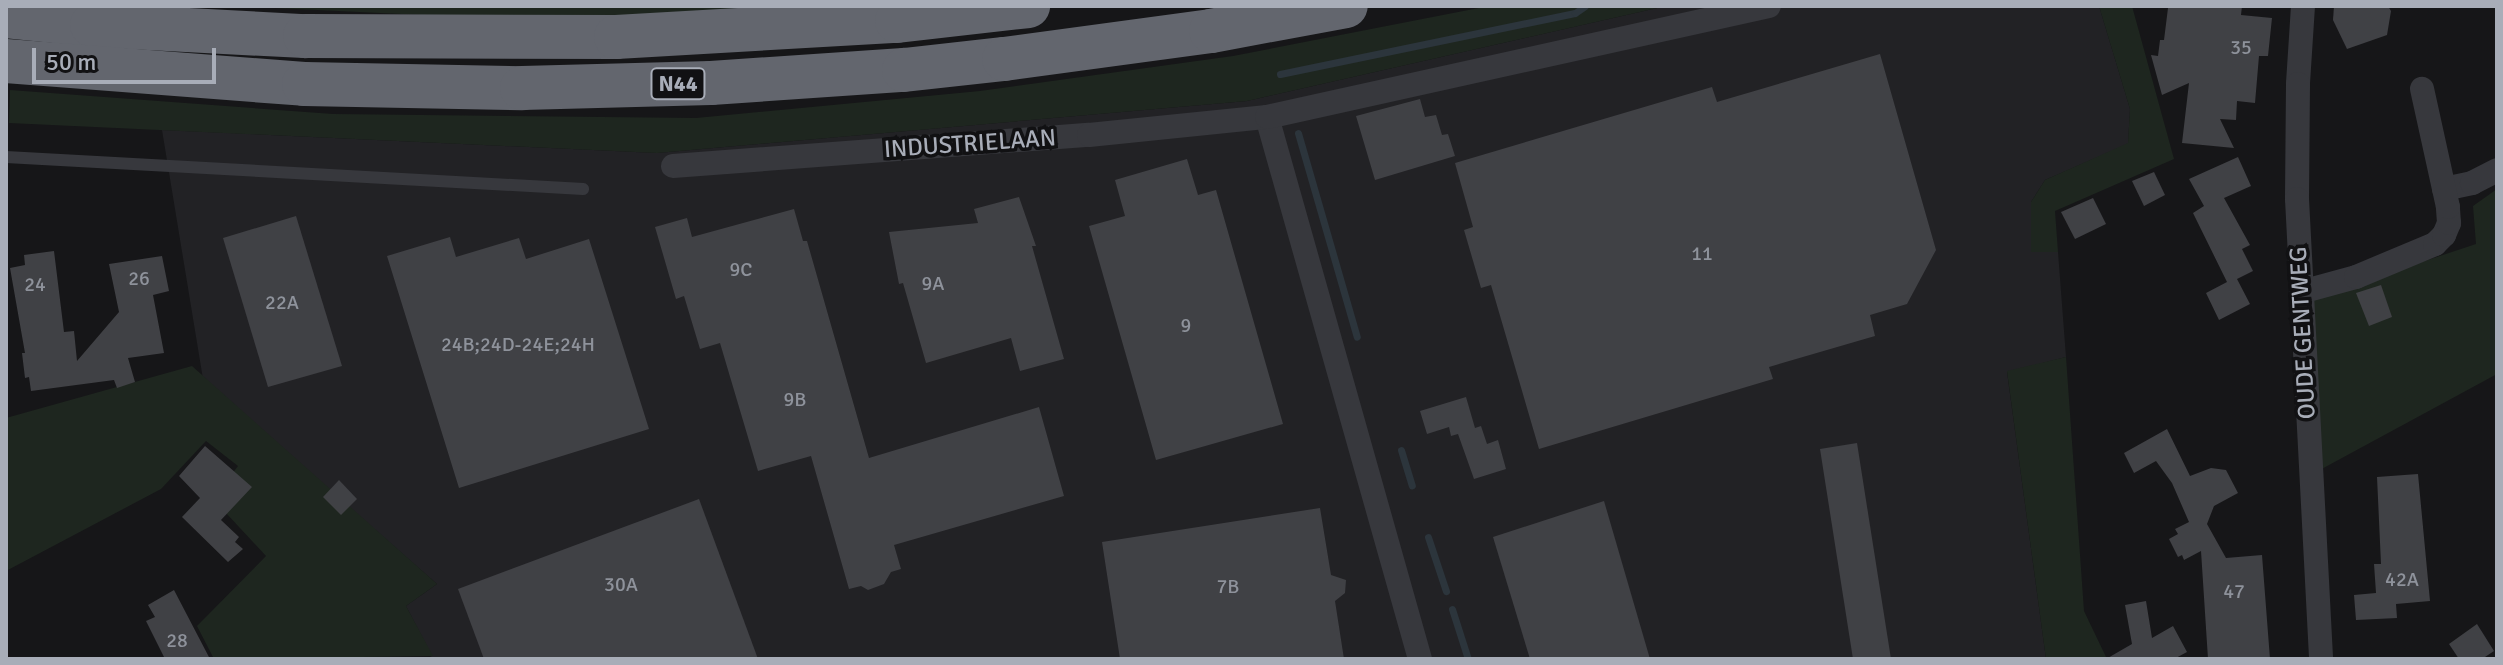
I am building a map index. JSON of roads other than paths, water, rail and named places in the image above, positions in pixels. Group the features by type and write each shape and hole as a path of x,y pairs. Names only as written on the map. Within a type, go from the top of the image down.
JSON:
{"highway":[{"name":"N44","path":"6,16 92,25 305,36 585,37 854,24 1028,6"},
{"name":"N44","path":"6,61 304,84 508,88 711,83 904,70 1035,55 1198,33 1346,6"}],"street":[{"name":"INDUSTRIELAAN","path":"673,166 1089,135 1267,117 1769,6"},
{"name":"OUDE GENTWEG","path":"2303,6 2297,171 2321,659"},
{"path":"2301,292 2356,277 2435,244 2449,223 2422,89"},
{"path":"1267,117 1420,659"},
{"path":"2444,189 2472,183 2497,170"}],"lane":[{"path":"6,157 583,189"}],"waterway":[{"path":"1280,74 1575,13 1585,6"},
{"path":"1298,133 1357,337"},
{"path":"1401,450 1412,485"},
{"path":"1428,537 1446,591"},
{"path":"1452,609 1468,659"}]}
